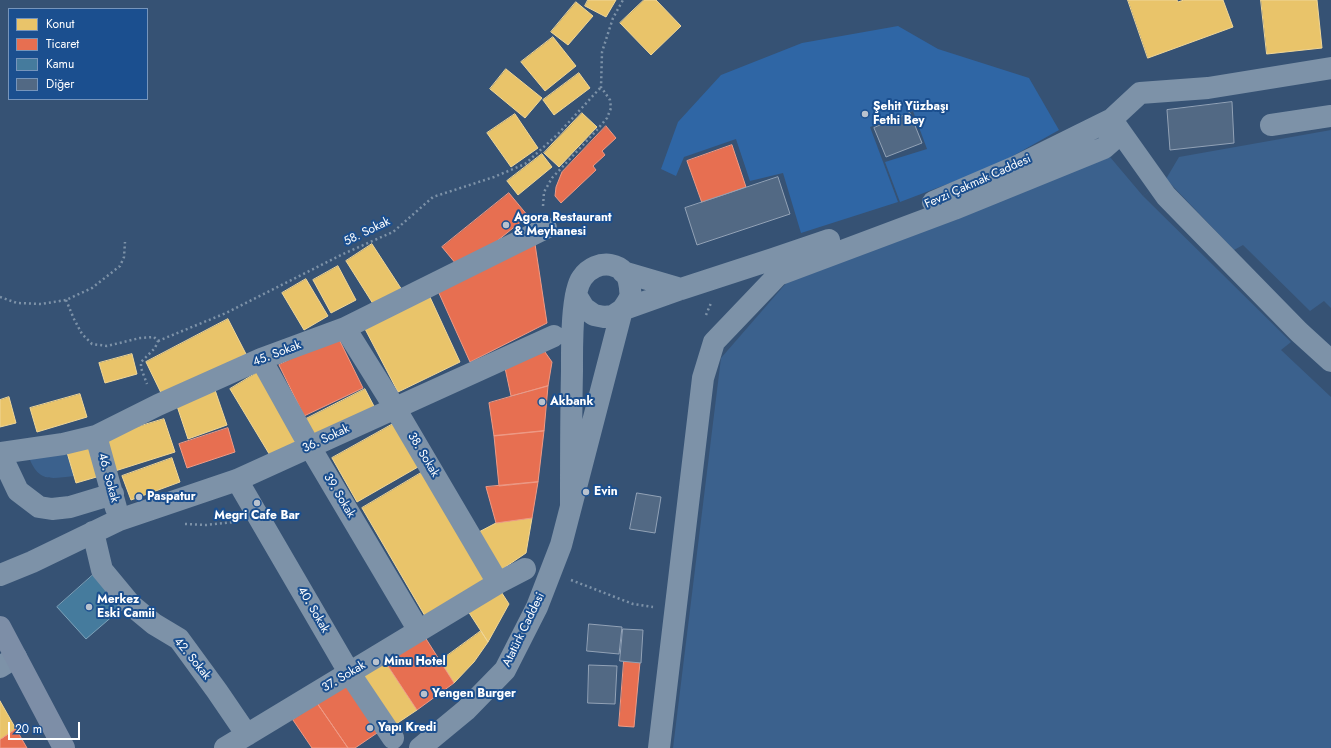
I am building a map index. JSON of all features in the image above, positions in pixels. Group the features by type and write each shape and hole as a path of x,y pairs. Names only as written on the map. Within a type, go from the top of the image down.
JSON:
{"main road":[{"path":"0,627 8,662 64,748"}],"street":[{"name":"Fevzi Çakmak Caddesi","path":"622,310 681,288 773,260 916,209 1116,126 1140,93 1208,88 1331,68"},
{"path":"1271,125 1331,116"},
{"path":"659,748 703,378 714,342 778,275 954,209 1104,148 1116,126 1166,196 1299,332 1331,362"},
{"name":"45. Sokak","path":"0,453 63,444 96,436 261,359 345,328 546,228"},
{"name":"Atatürk Caddesi","path":"420,748 466,710 504,670 537,607 548,580 561,545 622,310 630,296 630,283 624,272 617,266 609,264 601,264 588,270 580,280 576,294 572,344 571,505"},
{"path":"624,272 681,288"},
{"path":"576,294 584,308 594,315 604,317 613,316 622,310"},
{"name":"38. Sokak","path":"345,328 395,408 498,583"},
{"name":"36. Sokak","path":"0,575 32,562 119,520 237,480 554,336"},
{"name":"39. Sokak","path":"261,359 310,447 419,631"},
{"name":"46. Sokak","path":"96,436 119,520"},
{"path":"0,453 18,491 39,507 52,509 70,507 113,494"},
{"name":"40. Sokak","path":"237,480 350,674 393,738"},
{"name":"42. Sokak","path":"93,532 102,570 131,605 154,624 179,639 247,735"},
{"name":"37. Sokak","path":"225,748 350,674 498,583 524,569"}],"path":[{"path":"546,228 543,211 544,192 552,178 600,127 607,118 611,108 610,100 601,87 602,52 613,18 623,0"},
{"name":"58. Sokak","path":"158,341 226,313 343,254 393,232 434,197 494,177 525,164 558,134 601,87"},
{"path":"0,297 17,303 41,304 66,300 92,288 120,266 124,257 126,242"},
{"path":"66,300 82,334 92,344 107,346 140,338 154,338 158,341 155,348 141,362 141,368 148,389"},
{"path":"564,577 633,604 675,611"}],"shaded area":[{"path":"898,26 938,49 1029,78 1059,130 995,166 900,202 885,162 927,149 913,111 870,127 898,202 801,233 783,173 750,181 736,139 684,157 676,176 661,169 678,122 721,75 802,43"},
{"path":"1331,130 1331,748 673,748 721,358 788,281 1110,157 1143,196 1166,179 1179,157"},
{"path":"66,449 74,476 57,478 45,477 36,470 28,455"}],"pier":[{"path":"1166,179 1234,250 1243,245 1310,311 1324,301 1331,308 1331,397 1281,350 1291,342 1143,196"}],"building: Konut":[{"path":"588,0 616,0 606,17 585,6"},
{"path":"644,0 656,0 681,26 651,55 620,23"},
{"path":"1128,0 1177,0 1178,2 1184,0 1223,0 1233,27 1148,58"},
{"path":"1261,0 1317,0 1322,48 1267,54"},
{"path":"576,2 593,16 568,45 551,32"},
{"path":"553,37 576,66 545,91 521,62"},
{"path":"506,69 542,98 525,118 490,89"},
{"path":"579,73 590,88 554,115 543,100"},
{"path":"582,113 597,127 559,167 544,153"},
{"path":"515,114 538,148 511,167 487,133"},
{"path":"542,154 552,167 518,195 507,181"},
{"path":"372,244 402,290 375,307 346,261"},
{"path":"338,266 356,300 331,313 313,280"},
{"path":"306,279 328,316 304,330 282,293"},
{"path":"429,295 460,362 398,392 364,327"},
{"path":"228,319 246,354 163,397 146,362"},
{"path":"132,354 137,374 105,383 99,363"},
{"path":"258,372 298,440 271,457 230,389"},
{"path":"214,387 227,425 188,439 175,400"},
{"path":"365,389 376,410 311,442 300,422"},
{"path":"80,394 87,417 37,432 30,408"},
{"path":"9,397 16,423 0,427 0,400"},
{"path":"164,419 175,452 115,471 104,437"},
{"path":"393,424 418,467 357,502 332,458"},
{"path":"91,442 100,476 76,483 66,449"},
{"path":"172,458 180,482 131,500 122,476"},
{"path":"426,470 489,578 425,616 362,508"},
{"path":"532,518 526,553 498,572 475,534 496,523"},
{"path":"498,587 509,604 488,642 466,608"},
{"path":"481,631 488,642 474,662 454,683 440,661"},
{"path":"384,660 417,710 396,724 362,674"},
{"path":"0,701 16,729 0,740"}],"building: Ticaret":[{"path":"606,126 616,138 602,151 605,155 593,166 596,170 561,203 555,196 556,187 562,172"},
{"path":"732,145 746,187 702,203 687,161"},
{"path":"509,193 528,216 461,270 442,247"},
{"path":"535,244 547,323 470,362 438,291"},
{"path":"338,337 363,388 304,416 279,365"},
{"path":"545,352 552,362 548,386 511,396 505,368"},
{"path":"548,386 544,431 494,436 489,403"},
{"path":"228,428 235,452 187,468 179,444"},
{"path":"544,431 538,482 499,486 494,436"},
{"path":"538,482 532,518 496,523 486,487"},
{"path":"423,634 454,683 417,710 384,660"},
{"path":"624,661 640,662 634,727 619,726"},
{"path":"346,683 380,731 355,748 348,748 317,703"},
{"path":"317,703 348,748 312,748 293,720"},
{"path":"16,729 27,748 0,748 0,740"}],"building: Kamu":[{"name":"Merkez Eski Camii","path":"93,575 122,608 86,639 57,607"}],"building: Diğer":[{"path":"1232,102 1234,143 1170,150 1167,110"},
{"path":"910,113 922,143 886,157 874,128"},
{"path":"778,177 790,214 697,245 685,208"},
{"path":"637,493 661,497 655,533 630,529"},
{"path":"589,624 622,627 619,654 587,651"},
{"path":"623,629 643,630 641,663 620,661"},
{"path":"589,665 617,666 615,704 588,703"}],"place":[{"name":"Şehit Yüzbaşı Fethi Bey","path":"865,114"},
{"name":"Agora Restaurant & Meyhanesi","path":"506,225"},
{"name":"Akbank","path":"542,402"},
{"name":"Evin","path":"586,492"},
{"name":"Paspatur","path":"139,497"},
{"name":"Megri Cafe Bar","path":"257,503"},
{"name":"Merkez Eski Camii","path":"89,607"},
{"name":"Minu Hotel","path":"376,662"},
{"name":"Yengen Burger","path":"424,694"},
{"name":"Yapı Kredi","path":"370,728"}]}
